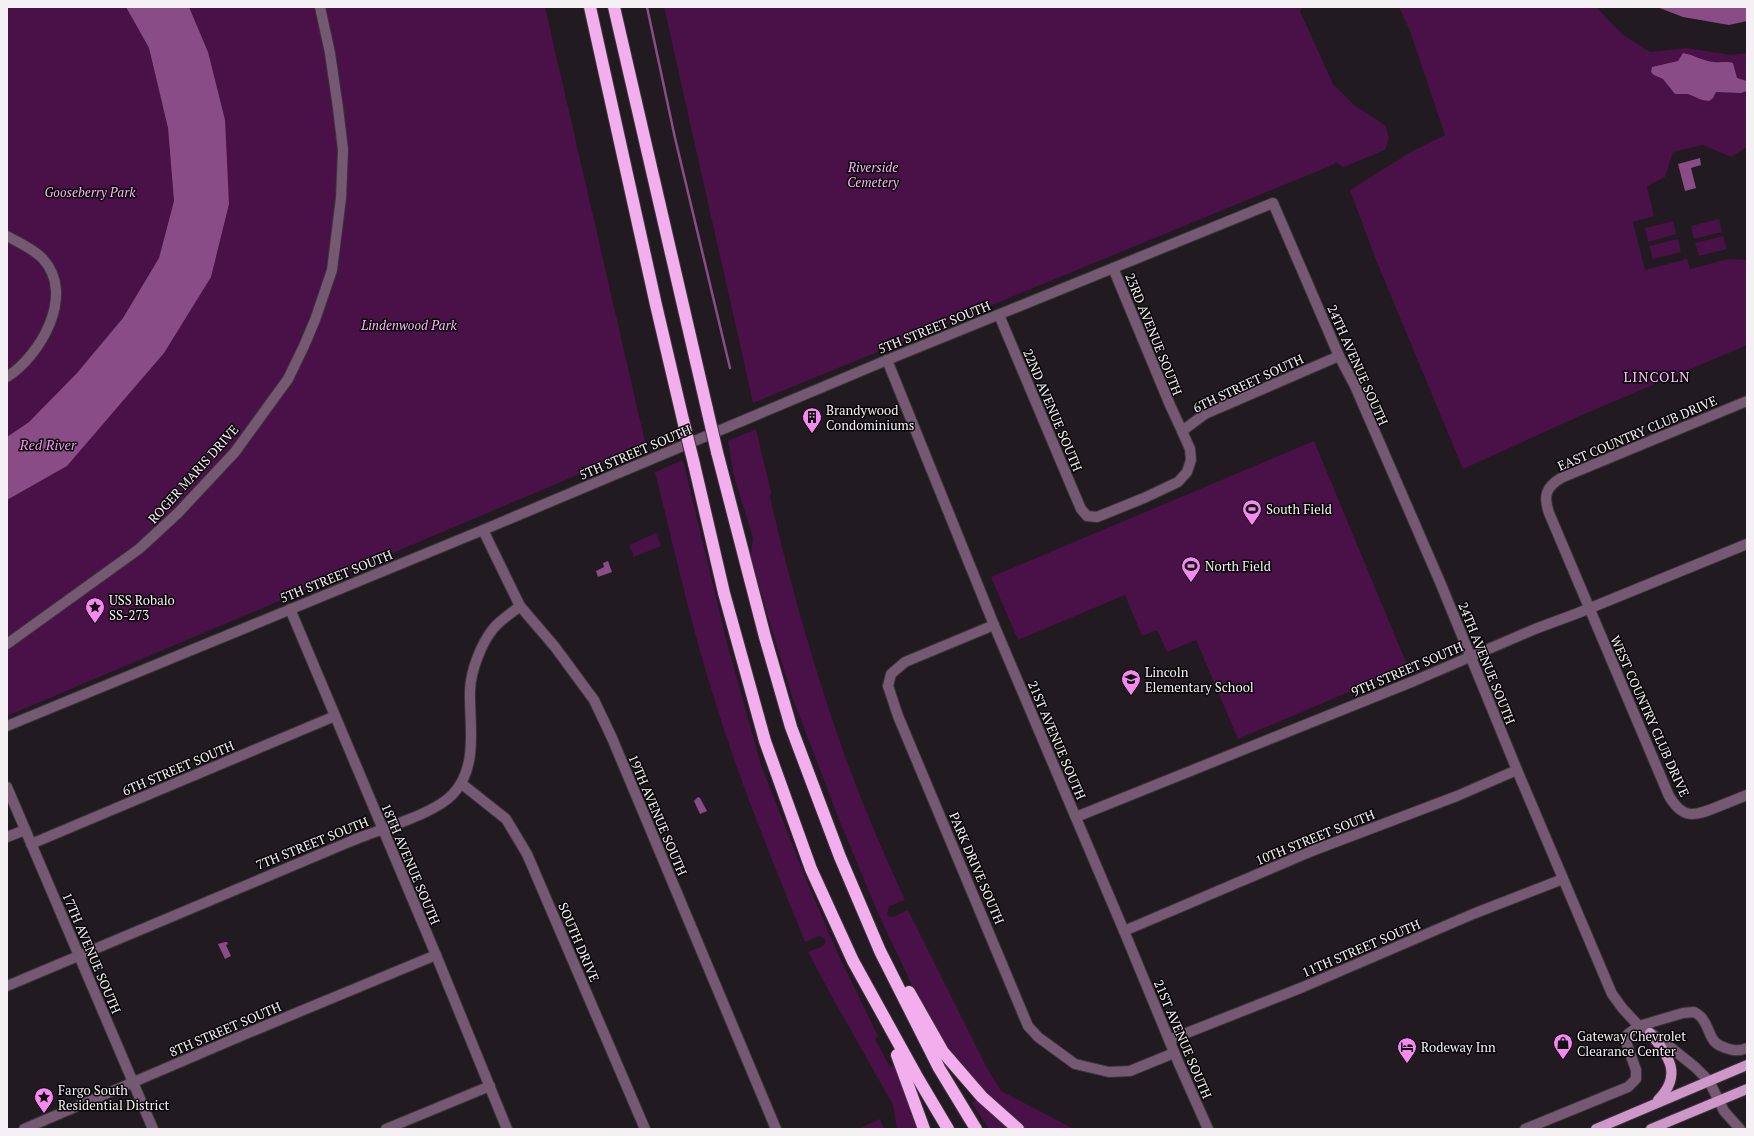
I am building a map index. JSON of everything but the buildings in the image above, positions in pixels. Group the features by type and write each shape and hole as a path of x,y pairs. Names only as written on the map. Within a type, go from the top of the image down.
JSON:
{"highway":[{"path":"590,7 656,305 724,593 765,741 811,869 852,961 948,1129"},
{"path":"614,7 717,452 763,630 791,727 840,857 880,951 939,1068 976,1129"},
{"path":"865,916 943,1052 982,1097 1018,1129"},
{"path":"884,1018 924,1129"}],"main road":[{"path":"1650,1033 1664,1050 1670,1063 1672,1076 1666,1092 1654,1105"},
{"path":"1596,1129 1747,1065"},
{"path":"1651,1129 1747,1090"}],"street":[{"name":"ROGER MARIS DRIVE","path":"7,644 139,549 178,513 239,446 288,379 315,320 332,270 341,198 343,150 341,129 330,53 320,7"},
{"name":"5TH STREET SOUTH","path":"7,726 483,530 887,360 1273,203"},
{"name":"24TH AVENUE SOUTH","path":"1273,203 1339,356 1364,408 1437,575 1517,770 1612,994 1623,1009 1639,1026 1660,1039 1695,1067 1709,1081 1724,1111 1740,1129"},
{"path":"7,236 30,248 44,259 52,273 57,288 56,302 52,318 37,348 21,367 7,377"},
{"name":"23RD AVENUE SOUTH","path":"1113,268 1182,431"},
{"name":"22ND AVENUE SOUTH","path":"999,315 1072,488 1087,516 1096,517 1144,498 1178,482 1187,472 1191,460 1190,449 1182,431"},
{"name":"6TH STREET SOUTH","path":"1182,431 1205,414 1339,356"},
{"name":"21ST AVENUE SOUTH","path":"887,360 994,624 1124,930 1174,1053 1208,1129"},
{"name":"EAST COUNTRY CLUB DRIVE","path":"1589,608 1547,506 1547,489 1560,478 1747,401"},
{"name":"19TH AVENUE SOUTH","path":"483,530 520,606 554,647 594,700 612,738 776,1129"},
{"name":"9TH STREET SOUTH","path":"1076,817 1414,681 1535,629 1747,544"},
{"name":"7TH STREET SOUTH","path":"7,986 78,955 382,829 434,809 452,796 462,784 469,763 471,738 470,688 476,664 483,645 494,628 520,606"},
{"name":"WEST COUNTRY CLUB DRIVE","path":"1589,608 1674,805 1682,812 1690,815 1700,814 1747,795"},
{"name":"18TH AVENUE SOUTH","path":"290,609 436,955 507,1129"},
{"name":"PARK DRIVE SOUTH","path":"994,624 905,662 891,674 888,686 898,716 1028,1026 1038,1037 1075,1064 1109,1072 1130,1071 1174,1053"},
{"name":"6TH STREET SOUTH","path":"31,844 335,716"},
{"name":"10TH STREET SOUTH","path":"1124,930 1312,852 1457,796 1517,770"},
{"name":"SOUTH DRIVE","path":"462,784 506,819 527,854 645,1129"},
{"name":"17TH AVENUE SOUTH","path":"7,787 153,1129"},
{"path":"7,837 25,830"},
{"name":"11TH STREET SOUTH","path":"1169,1040 1303,987 1473,914 1563,879"},
{"name":"8TH STREET SOUTH","path":"24,1129 436,955"},
{"path":"1525,1129 1628,1088 1636,1079 1636,1070 1626,1042 1628,1034 1639,1026 1683,1013 1694,1012 1702,1018 1713,1041 1721,1048 1741,1051 1747,1048"},
{"path":"386,1129 490,1086"}],"green space":[{"name":"Gooseberry Park","path":"7,7 126,7 149,48 168,128 174,201 159,258 123,318 77,373 29,422 7,437"},
{"name":"Lindenwood Park","path":"189,7 545,7 646,446 7,716 7,500 67,466 144,376 208,52"},
{"name":"Riverside Cemetery","path":"664,7 1303,7 1300,11 1333,84 1354,105 1386,126 1389,138 1385,150 1344,167 1335,162 1335,164 753,403"},
{"path":"1399,7 1596,7 1622,34 1650,52 1687,48 1731,55 1747,53 1747,147 1731,157 1703,145 1673,152 1665,177 1647,186 1654,216 1633,222 1645,270 1687,259 1690,269 1728,259 1747,260 1747,345 1582,415 1463,469 1376,260 1350,190 1409,153 1445,135 1410,31"},
{"path":"1719,219 1722,232 1694,239 1691,226"},
{"path":"1673,221 1676,234 1648,242 1645,228"},
{"path":"1723,236 1727,249 1699,256 1695,243"},
{"path":"1678,239 1681,252 1653,259 1649,246"},
{"path":"756,429 785,559 820,682 855,782 905,900 889,906 887,914 888,916 893,917 908,910 987,1068 1001,1091 1074,1129 1025,1129 986,1096 948,1051 918,998 877,911 838,817 793,699 751,556 753,538 733,473 728,441"},
{"path":"1314,441 1408,667 1238,739 1196,640 1167,652 1157,630 1142,636 1125,595 1018,640 991,577"},
{"path":"683,460 727,643 761,765 807,882 838,954 878,1036 875,1039 890,1067 894,1065 901,1080 917,1129 897,1129 893,1105 808,952 823,946 826,942 824,938 819,936 805,942 757,822 735,762 698,644 655,472"},
{"path":"656,533 661,546 634,557 629,545"},
{"path":"976,1100 1008,1129 989,1129 972,1103"},
{"path":"880,1119 884,1129 860,1129 860,1128"}],"water":[{"name":"Red River","path":"126,7 189,7 208,52 225,120 229,204 211,277 164,353 67,466 7,500 7,437 29,422 77,373 123,318 159,258 174,201 168,128 149,48"},
{"path":"1657,7 1747,7 1747,21 1729,25 1683,17"},
{"path":"1683,53 1710,61 1733,63 1737,78 1747,81 1747,91 1741,93 1716,92 1713,98 1709,101 1702,100 1688,94 1675,94 1663,79 1651,72 1652,67 1678,61"},
{"path":"1700,158 1701,165 1691,168 1696,188 1685,191 1678,164"},
{"path":"608,561 612,572 598,577 596,571 604,567 603,563"},
{"path":"698,797 707,811 700,814 694,801"},
{"path":"225,942 228,944 226,945 231,956 225,959 218,944"}],"waterway":[{"path":"647,7 675,138 730,368"}],"place":[{"name":"Brandywood Condominiums","path":"812,434"},
{"name":"South Field","path":"1252,526"},
{"name":"North Field","path":"1191,583"},
{"name":"USS Robalo SS-273","path":"95,624"},
{"name":"Lincoln Elementary School","path":"1131,696"},
{"name":"Gateway Chevrolet Clearance Center","path":"1563,1060"},
{"name":"Rodeway Inn","path":"1407,1064"},
{"name":"Fargo South Residential District","path":"44,1114"}],"district":[{"name":"LINCOLN","path":"1657,376"}]}
